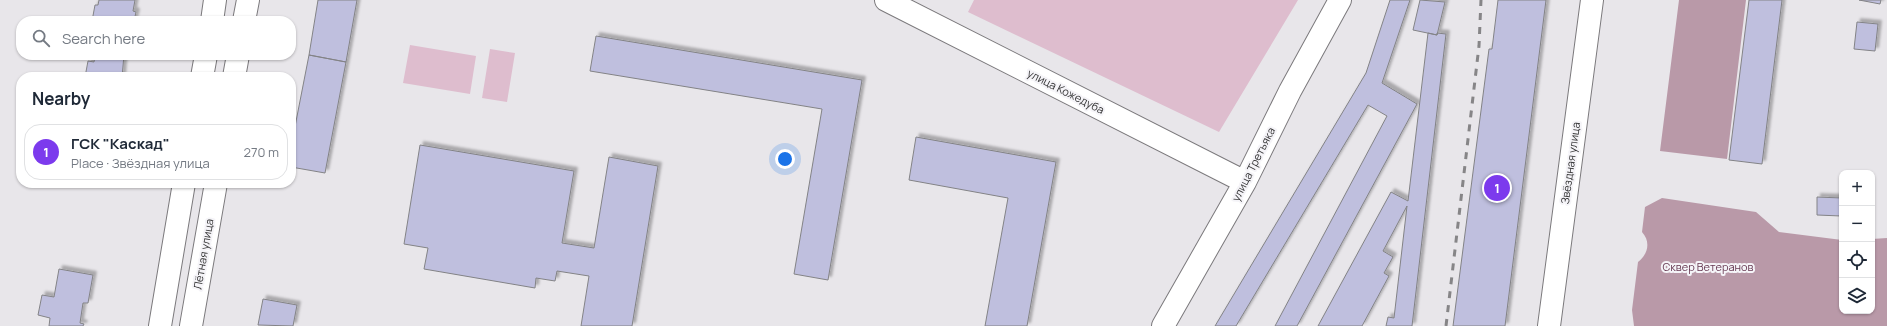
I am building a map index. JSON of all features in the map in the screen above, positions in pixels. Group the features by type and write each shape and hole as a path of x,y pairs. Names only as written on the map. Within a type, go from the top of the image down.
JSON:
{"street":[{"path":"213,16 215,0"},
{"path":"245,16 248,0"},
{"name":"улица Кожедуба","path":"886,0 1245,182"},
{"name":"улица Третьяка","path":"1163,326 1245,182 1290,91 1340,0"},
{"name":"Звёздная улица","path":"1549,326 1592,0"},
{"path":"203,72 205,60"},
{"path":"235,72 237,60"},
{"path":"160,326 183,188"},
{"name":"Лётная улица","path":"190,326 215,188"}],"shaded area":[{"path":"974,0 1298,0 1219,132 968,12"},
{"path":"410,45 476,56 470,94 403,83"},
{"path":"490,49 515,53 507,102 482,98"}],"green space":[{"path":"1679,0 1746,0 1727,159 1660,151"},
{"name":"Сквер Ветеранов","path":"1662,198 1756,212 1779,232 1839,240 1839,314 1875,314 1875,239 1887,238 1887,326 1634,326 1632,310 1638,262 1646,252 1647,248 1647,240 1642,232 1645,207"}],"building":[{"path":"99,0 135,0 133,11 136,12 135,16 93,16 95,5 98,5"},
{"path":"318,0 357,0 346,62 309,55"},
{"path":"1390,0 1410,0 1382,83 1417,104 1297,326 1275,326 1387,116 1368,105 1236,326 1215,326 1366,73"},
{"path":"1420,0 1445,2 1437,35 1413,30"},
{"path":"1498,0 1546,0 1505,326 1453,326 1489,49 1492,49"},
{"path":"1749,0 1782,0 1762,164 1729,160"},
{"path":"1859,0 1881,0 1880,4"},
{"path":"1857,22 1878,24 1875,51 1854,49"},
{"path":"1428,33 1437,35 1437,33 1446,34 1412,326 1386,326 1388,317 1394,318 1407,206 1383,251 1393,257 1384,273 1389,276 1362,326 1318,326 1391,192 1408,201"},
{"path":"596,36 862,80 828,280 794,274 822,109 590,71"},
{"path":"309,55 346,62 325,173 296,168 296,121"},
{"path":"94,60 124,60 122,72 86,72 88,61 94,62"},
{"path":"916,137 1056,162 1027,326 985,326 1008,198 909,180"},
{"path":"420,145 574,171 562,243 594,248 609,157 658,166 632,326 581,326 589,276 557,271 555,281 536,278 535,288 424,269 428,248 404,244"},
{"path":"1817,197 1839,198 1839,216 1817,215"},
{"path":"59,269 93,275 88,303 83,303 80,323 84,324 83,326 49,326 50,318 38,315 42,295 54,297"},
{"path":"263,299 297,305 293,326 258,325"}],"railway":[{"path":"1446,326 1479,46 1481,0"}],"place":[{"name":"ГСК \"Каскад\"","path":"1497,188"}]}
